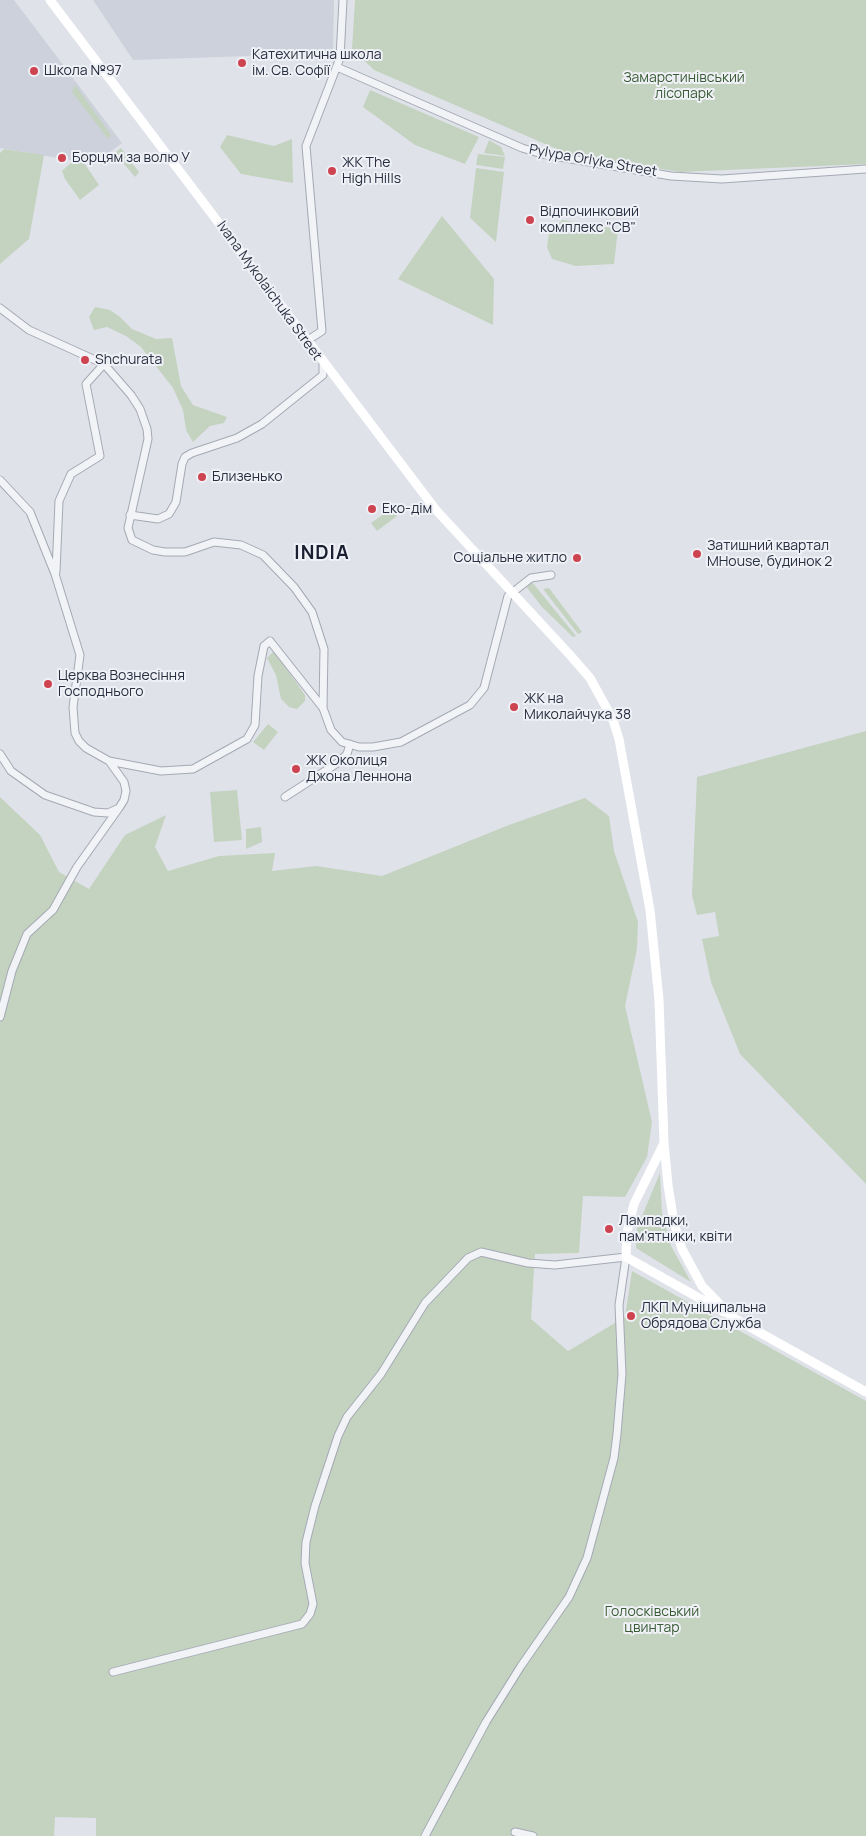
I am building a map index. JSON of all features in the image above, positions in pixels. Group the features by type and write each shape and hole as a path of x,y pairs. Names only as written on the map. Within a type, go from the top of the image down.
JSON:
{"street":[{"name":"Ivana Mykolaichuka Street","path":"50,0 308,340 323,363 323,375 262,424 237,438 185,457 182,464 176,502 169,514 158,519 130,515"},
{"path":"308,340 322,331 306,146 337,66 342,42 344,0"},
{"name":"Pylypa Orlyka Street","path":"337,66 522,148 542,154 671,176 722,179 866,169"},
{"path":"0,308 29,330 104,364 131,394 140,409 147,429 146,451 130,515 128,535 132,540 152,550 179,553 214,542 225,543 254,550 275,565 312,612 319,630 325,667 324,708 331,730 342,742 372,747 401,742 470,705 484,688 508,596 531,578 551,575"},
{"path":"323,363 407,469 436,510 513,591 590,678 613,720 619,739 654,938 660,1024 664,1143 674,1223 682,1249 702,1286 732,1317"},
{"path":"56,574 59,501 71,474 100,456 86,384 104,364"},
{"path":"0,480 30,512 56,574 80,655 74,707 75,733 86,748 110,760 161,771 192,769 247,739 255,725 258,676 264,646 270,641 324,708"},
{"path":"284,797 339,762 345,757 350,744"},
{"path":"0,754 11,772 45,795 94,812 108,813 119,808"},
{"path":"0,1017 18,954 27,934 53,910 77,867 124,800 126,791 124,782 110,760"},
{"path":"424,1836 486,1722 521,1666 569,1597 589,1551 614,1458 617,1434 622,1374 619,1305 626,1257 627,1232 634,1204 664,1143"},
{"path":"113,1672 302,1624 310,1614 313,1604 305,1562 306,1542 315,1506 338,1436 347,1417 382,1374 425,1303 468,1258 481,1252 528,1262 555,1265 626,1257 866,1392"},
{"path":"515,1832 533,1836"}],"shaded area":[{"name":"Школа №97","path":"0,0 14,0 122,143 94,164 0,148"},
{"path":"93,0 334,0 333,53 133,60"}],"green space":[{"name":"Замарстинівський лісопарк","path":"355,0 866,0 866,164 680,172 566,153 374,70 352,49"},
{"path":"75,85 111,135 108,139 72,92"},
{"path":"370,90 479,137 465,164 415,145 363,107"},
{"path":"227,135 274,146 292,139 293,183 241,174 220,147"},
{"path":"489,140 501,147 505,156 484,153"},
{"path":"121,148 139,172 135,177 115,153"},
{"path":"4,149 44,155 29,239 0,264 0,153"},
{"path":"478,154 505,157 503,169 476,165"},
{"path":"73,161 84,163 99,185 80,200 65,179 62,171"},
{"path":"476,168 504,172 496,242 470,218"},
{"path":"442,216 494,279 493,325 398,279"},
{"path":"562,220 618,229 614,264 576,266 552,259 547,247 549,233"},
{"path":"95,307 110,310 132,329 156,339 172,338 181,386 193,405 227,417 224,423 210,426 193,442 186,430 183,410 173,388 141,347 126,336 107,327 94,330 89,317"},
{"path":"392,508 397,516 377,531 371,523"},
{"path":"532,582 576,636 573,637 542,607 525,585"},
{"path":"549,588 582,632 578,634 543,589"},
{"path":"274,651 305,695 305,701 297,709 289,707 281,699 276,675 267,658"},
{"path":"268,724 278,732 264,750 253,742"},
{"path":"866,731 866,1184 740,1054 711,982 702,939 719,936 715,912 697,915 692,895 697,777"},
{"path":"237,790 242,840 214,842 210,792"},
{"name":"Голосківський цвинтар","path":"0,797 40,835 59,872 89,889 125,835 166,815 155,847 168,871 219,856 275,853 272,871 316,866 382,876 509,825 585,798 609,816 614,851 638,922 637,949 625,1006 652,1122 647,1157 625,1197 583,1196 579,1253 535,1254 531,1319 568,1351 625,1317 632,1271 866,1401 866,1836 96,1836 96,1818 55,1817 54,1836 0,1836"},
{"path":"261,827 262,842 246,849 246,829"},
{"path":"660,1173 662,1213 671,1246 691,1282 636,1248 637,1228"}],"place":[{"name":"Катехитична школа ім. Св. Софії","path":"242,63"},
{"name":"Школа №97","path":"34,71"},
{"name":"Борцям за волю У","path":"62,158"},
{"name":"ЖК The High Hills","path":"332,171"},
{"name":"Відпочинковий комплекс \"СВ\"","path":"530,220"},
{"name":"Shchurata","path":"85,360"},
{"name":"Близенько","path":"202,477"},
{"name":"Еко-дім","path":"372,509"},
{"name":"Затишний квартал MHouse, будинок 2","path":"697,554"},
{"name":"Соціальне житло","path":"577,558"},
{"name":"Церква Вознесіння Господнього","path":"48,684"},
{"name":"ЖК на Миколайчука 38","path":"514,707"},
{"name":"ЖК Околиця Джона Леннона","path":"296,769"},
{"name":"Лампадки, пам'ятники, квіти","path":"609,1229"},
{"name":"ЛКП Муніципальна Обрядова Служба","path":"631,1316"}],"district":[{"name":"INDIA","path":"322,554"}]}
